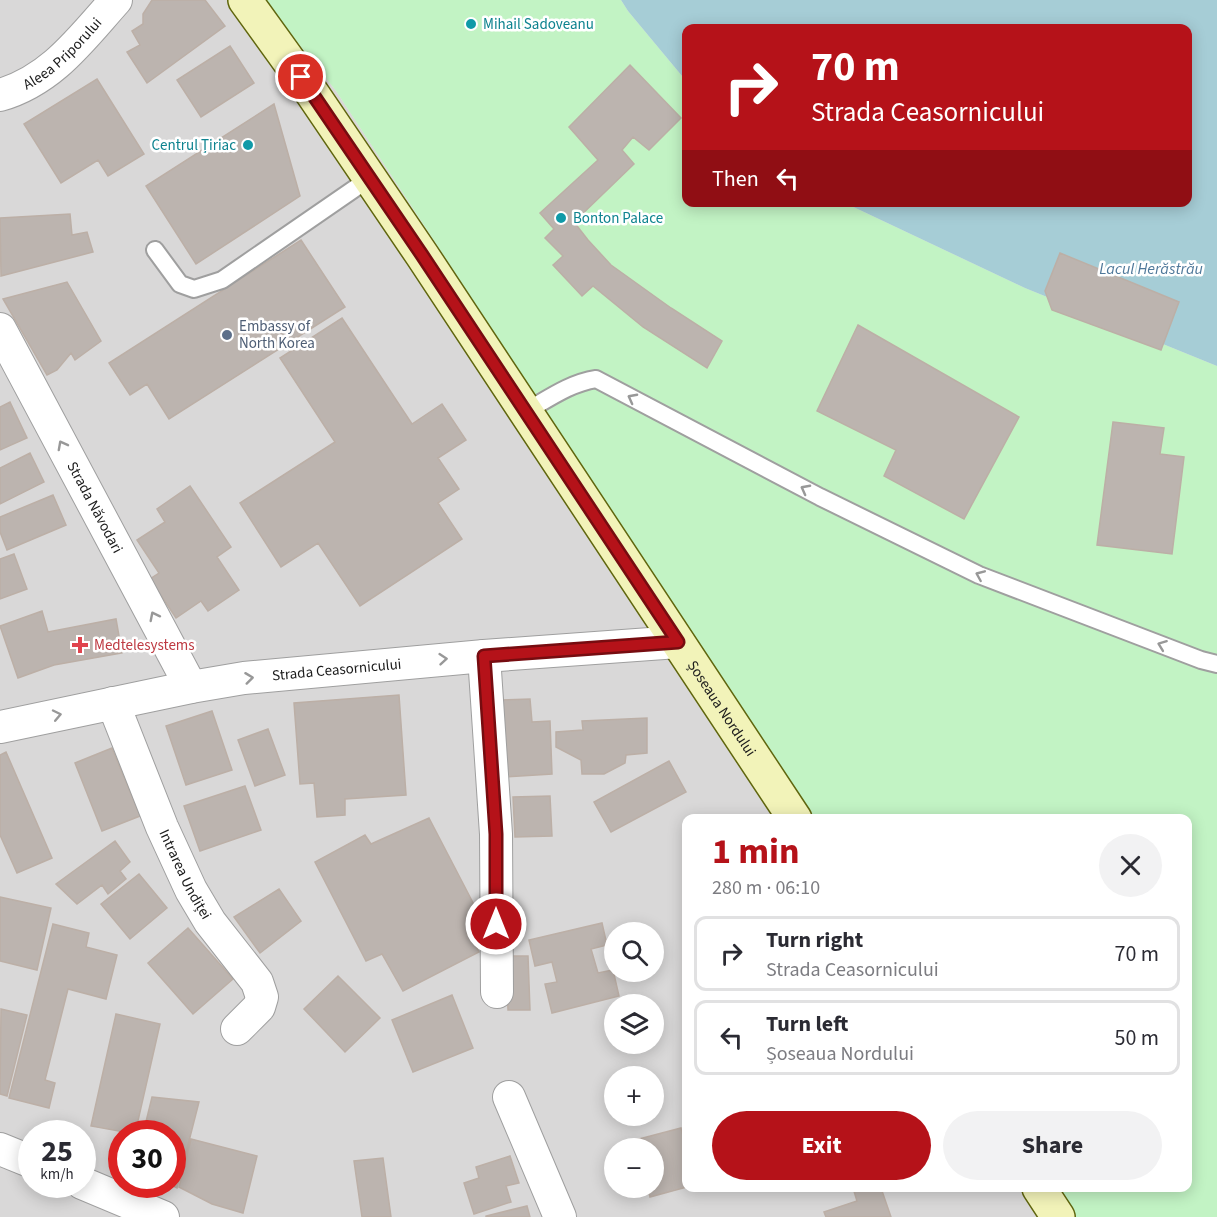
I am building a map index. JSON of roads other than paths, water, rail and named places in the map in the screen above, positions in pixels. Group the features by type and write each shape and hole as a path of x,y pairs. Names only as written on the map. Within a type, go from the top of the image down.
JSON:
{"main road":[{"name":"Șoseaua Nordului","path":"245,0 370,178 792,814"},
{"path":"1042,1192 1058,1217"}],"street":[{"name":"Aleea Priporului","path":"0,95 19,89 59,63 116,0"},
{"name":"Strada Năvodari","path":"0,329 12,379 191,687"},
{"name":"Strada Ceasornicului","path":"0,727 244,678 484,656 678,642"},
{"path":"484,656 496,834 497,992"},
{"name":"Intrarea Undiței","path":"113,703 162,827 191,890 210,922 257,982 262,998 259,1007 237,1029"},
{"path":"508,1097 560,1217"},
{"path":"0,1149 18,1156"},
{"path":"96,1190 163,1217"}],"lane":[{"path":"154,250 180,284 194,289 213,283 222,280 370,178"},
{"path":"525,412 572,386 596,379 820,497 979,575 1201,660 1217,664"}],"water":[{"name":"Lacul Herăstrău","path":"621,0 1217,0 1217,366 1025,288 853,207 1192,207 1192,24 682,24 682,76"}],"place":[{"name":"Mihail Sadoveanu","path":"471,24"},
{"name":"Centrul Țiriac","path":"248,145"},
{"name":"Bonton Palace","path":"561,218"},
{"name":"Embassy of North Korea","path":"227,335"},
{"name":"Medtelesystems","path":"80,645"}]}
